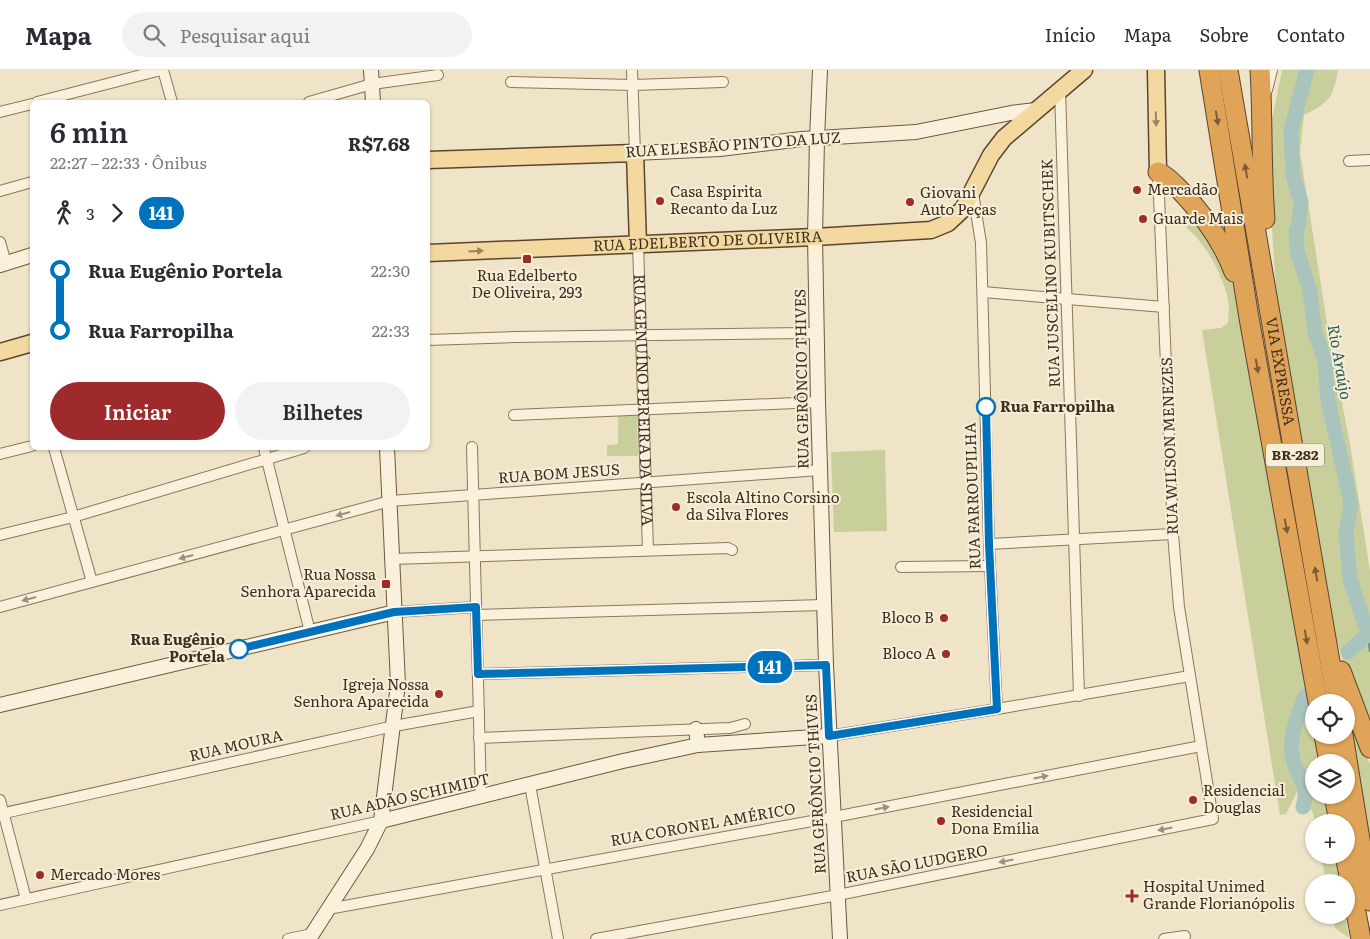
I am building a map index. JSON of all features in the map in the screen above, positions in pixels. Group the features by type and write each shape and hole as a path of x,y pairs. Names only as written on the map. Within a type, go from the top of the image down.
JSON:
{"highway":[{"name":"VIA EXPRESSA","path":"1209,70 1249,318 1317,694"},
{"name":"VIA EXPRESSA","path":"1228,70 1336,694"},
{"path":"1260,70 1266,288"},
{"path":"1158,172 1167,177 1197,208 1219,239 1227,254 1249,318"},
{"path":"1324,622 1370,748"},
{"path":"1344,744 1370,901"},
{"path":"1347,864 1361,934"}],"main road":[{"path":"371,70 373,100"},
{"name":"RUA GERÔNCIO THIVES","path":"820,70 816,139 816,334 826,665 840,939"},
{"name":"RUA EDELBERTO DE OLIVEIRA","path":"430,253 815,237 930,230 940,227 956,217 964,209 985,164 997,146 1084,70"},
{"name":"RUA WILSON MENEZES","path":"1156,70 1158,172"},
{"name":"RUA ELESBÃO PINTO DA LUZ","path":"430,160 635,153 916,132 1010,113 1036,110"},
{"name":"RUA GENUÍNO PEREIRA DA SILVA","path":"635,153 638,244"},
{"path":"3,264 30,256"},
{"path":"0,352 30,344"},
{"path":"0,361 30,353"},
{"path":"310,937 367,850 382,821 398,684 387,450"},
{"path":"0,706 394,612"},
{"path":"696,730 698,745"},
{"name":"RUA ADÃO SCHIMIDT","path":"382,821 623,761 698,745 829,736"}],"street":[{"path":"45,100 162,70 171,100"},
{"name":"RUA GENUÍNO PEREIRA DA SILVA","path":"632,70 635,153"},
{"path":"1262,116 1272,70"},
{"path":"316,100 372,84 438,75"},
{"path":"511,82 633,85 723,82"},
{"name":"RUA JUSCELINO KUBITSCHEK","path":"1060,90 1079,696"},
{"path":"0,112 30,104"},
{"path":"1349,161 1370,160"},
{"name":"RUA WILSON MENEZES","path":"1158,172 1173,534 1179,607 1213,819"},
{"path":"0,191 30,183"},
{"name":"RUA FARROUPILHA","path":"973,193 981,243 989,544 997,709"},
{"path":"0,242 3,264"},
{"name":"RUA GENUÍNO PEREIRA DA SILVA","path":"638,244 648,550"},
{"path":"982,292 1164,307"},
{"path":"430,340 641,335 816,334"},
{"path":"514,415 818,402"},
{"path":"0,454 30,446"},
{"path":"472,447 481,797"},
{"path":"55,450 92,582"},
{"path":"265,450 310,632"},
{"path":"0,534 73,517 297,450"},
{"name":"RUA BOM JESUS","path":"0,607 390,501 820,470"},
{"path":"989,544 1173,534"},
{"path":"392,559 648,550 728,548 732,550"},
{"path":"900,567 990,566"},
{"path":"394,612 824,605"},
{"path":"478,674 826,665"},
{"path":"829,736 1079,696 1190,676"},
{"name":"RUA MOURA","path":"1,814 394,726 479,711"},
{"path":"479,738 696,730 730,728 745,724"},
{"name":"RUA CORONEL AMÉRICO","path":"328,909 834,817 1201,746"},
{"path":"530,785 558,939"},
{"path":"0,800 1,814 26,899"},
{"name":"RUA SÃO LUDGERO","path":"596,939 838,895 1213,819"},
{"name":"RUA ADÃO SCHIMIDT","path":"0,906 382,821"},
{"path":"1164,939 1185,936"},
{"path":"288,939 310,937"}],"green space":[{"path":"1282,70 1338,70 1329,98 1320,106 1304,115 1300,152 1329,336 1350,444 1370,571 1370,723 1345,668 1337,641 1277,302 1270,199 1272,119"},
{"path":"1184,199 1230,270 1240,297 1307,694 1305,694 1305,744 1316,744 1318,754 1305,754 1305,801 1298,790 1286,814 1280,815 1202,330 1221,328 1228,323 1229,307 1220,275 1202,244 1187,228"},
{"path":"618,416 637,416 638,456 607,456 607,445 618,444"},
{"path":"885,450 887,531 834,532 831,452"},
{"path":"1355,731 1370,764 1370,837 1354,744"},
{"path":"1307,804 1326,804 1328,814 1313,813"},
{"path":"1323,864 1336,864 1338,874 1325,874"},
{"path":"1334,924 1347,924 1349,938 1335,928"}],"waterway":[{"name":"Rio Araújo","path":"1307,70 1291,130 1293,176 1301,202 1296,232 1297,250 1310,292 1315,332 1325,361 1328,400 1351,504 1346,533 1350,579 1368,634 1348,652"},
{"path":"1368,634 1370,651"},
{"name":"Rio Araújo","path":"1303,807 1305,799 1304,785 1293,761 1291,747 1295,725 1305,696"}],"bus line":[{"name":"141","path":"239,649 394,612 476,607 478,674 826,665 829,736 997,709 989,544 986,407"}],"place":[{"name":"Mercadão","path":"1137,190"},
{"name":"Casa Espirita Recanto da Luz","path":"660,201"},
{"name":"Giovani Auto Peças","path":"910,202"},
{"name":"Guarde Mais","path":"1143,219"},
{"name":"Rua Edelberto De Oliveira, 293","path":"527,259"},
{"name":"Rua Farropilha","path":"986,407"},
{"name":"Escola Altino Corsino da Silva Flores","path":"676,507"},
{"name":"Rua Nossa Senhora Aparecida","path":"386,584"},
{"name":"Bloco B","path":"944,618"},
{"name":"Rua Eugênio Portela","path":"239,649"},
{"name":"Bloco A","path":"946,654"},
{"name":"Igreja Nossa Senhora Aparecida","path":"439,694"},
{"name":"Residencial Douglas","path":"1193,800"},
{"name":"Residencial Dona Emília","path":"941,821"},
{"name":"Mercado Mores","path":"40,875"},
{"name":"Hospital Unimed Grande Florianópolis","path":"1132,896"}]}
